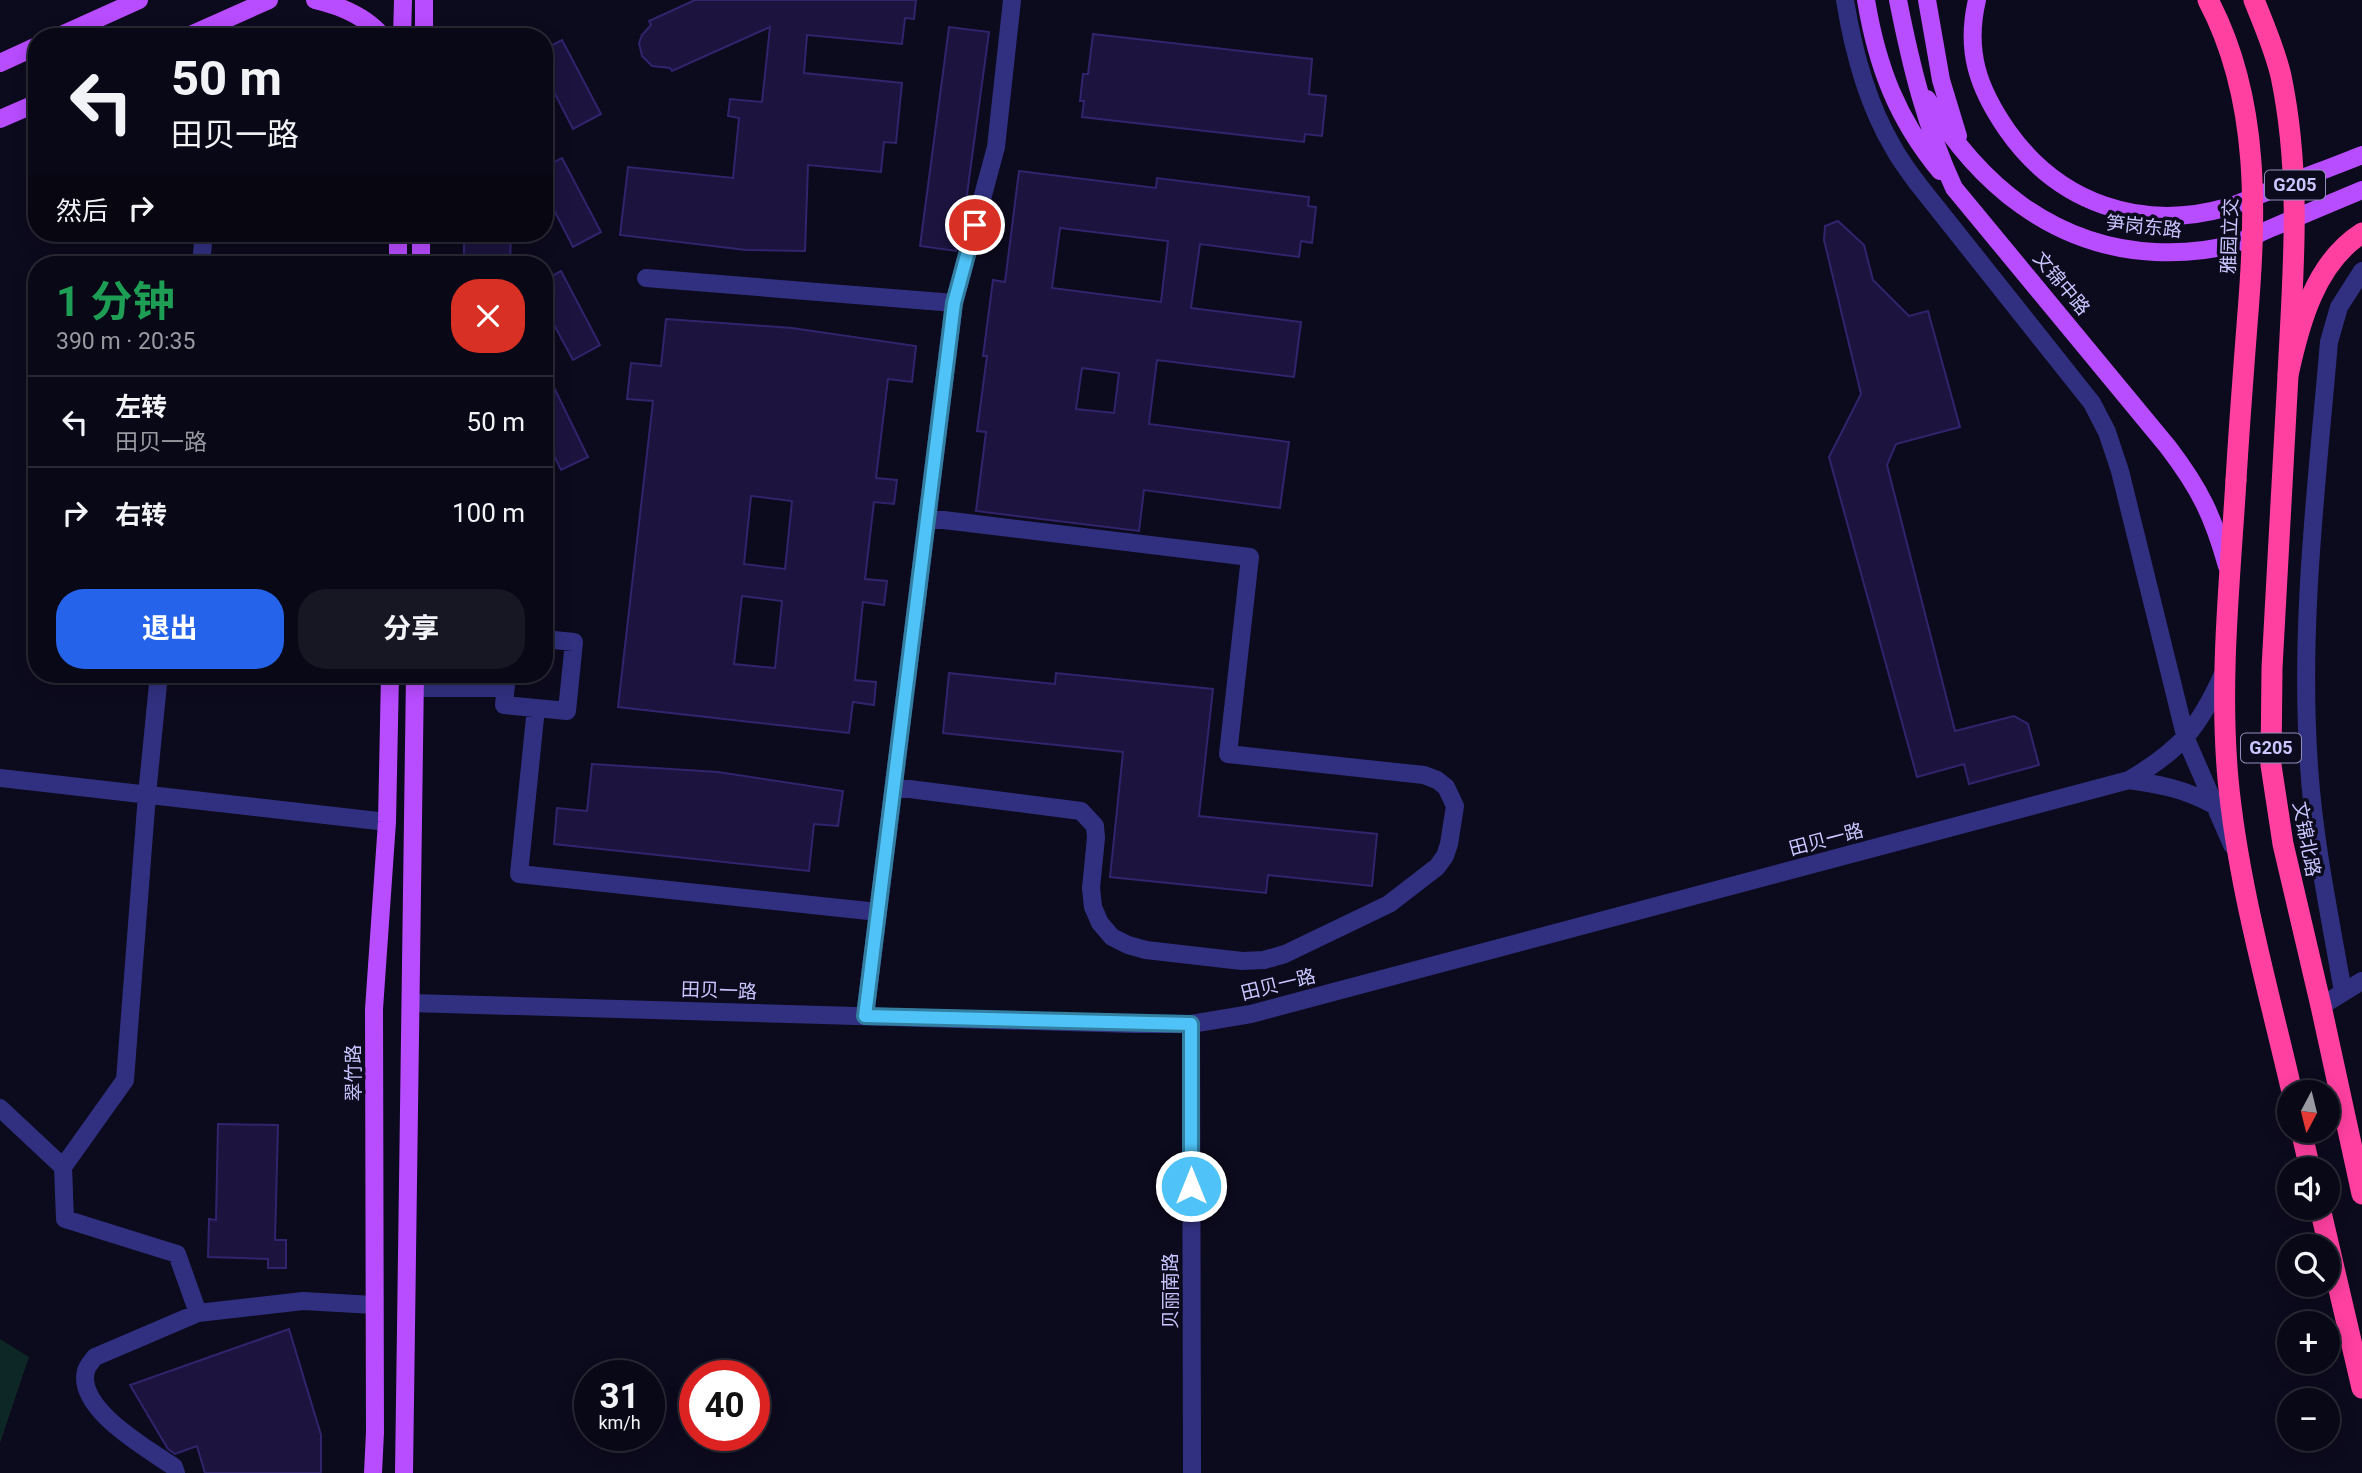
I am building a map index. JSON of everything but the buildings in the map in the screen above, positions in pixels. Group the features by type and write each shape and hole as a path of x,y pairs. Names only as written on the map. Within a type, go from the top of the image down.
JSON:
{"highway":[{"name":"雅园立交","path":"2208,0 2238,81 2253,181 2254,240 2230,576"},
{"name":"G205","path":"2254,0 2280,73 2293,154 2296,194 2288,375"},
{"path":"2288,375 2297,333 2309,300 2329,266 2362,233"},
{"name":"文锦北路","path":"2288,375 2272,668 2271,765 2283,844 2362,1194"},
{"name":"G205","path":"2230,576 2225,722 2237,858 2289,1080"},
{"path":"2322,1220 2362,1388"}],"main road":[{"path":"206,28 269,0"},
{"path":"315,0 357,15 375,28"},
{"path":"402,28 403,0"},
{"path":"424,0 424,28"},
{"path":"1866,0 1877,58 1904,121 1922,149 1954,188"},
{"name":"文锦中路","path":"1898,0 1927,125 1954,188 2194,481 2216,526 2230,576"},
{"path":"1927,0 1941,80 1964,154"},
{"name":"笋岗东路","path":"1977,0 1972,19 1972,46 1977,75 1989,104 2019,146 2046,174 2074,193 2111,208 2149,215 2190,214 2227,207 2362,155"},
{"path":"75,28 128,2"},
{"path":"0,63 28,50"},
{"name":"笋岗东路","path":"1910,60 1923,93 1942,124 1964,154 1993,183 2014,200 2062,230 2097,243 2137,251 2183,253 2230,245 2362,190"},
{"path":"0,119 28,107"},
{"name":"翠竹路","path":"373,1473 374,1009 387,822 390,683"},
{"path":"404,1473 415,683"}],"street":[{"path":"865,1016 954,303 996,147 1012,0"},
{"path":"1845,0 1863,76 1892,146 1917,184 2092,403 2107,432 2120,471 2186,739 2237,858"},
{"path":"2343,992 2318,850 2309,765 2309,579 2329,342 2339,307 2362,271"},
{"path":"646,278 954,303"},
{"path":"894,787 1081,811 1095,826 1091,888 1093,907 1100,923 1112,937 1146,950 1242,961 1264,960 1285,954 1389,904 1437,867 1445,856 1455,806 1446,788 1437,780 1424,775 1228,754 1250,557 927,518"},
{"path":"507,683 504,705 568,711 574,642 553,640"},
{"name":"田贝一路","path":"411,1003 1191,1024 1251,1014 2129,780 2158,763 2186,739 2209,706 2225,667"},
{"path":"158,683 125,1080 63,1167 65,1219 177,1254 198,1313"},
{"path":"536,708 519,874 878,912"},
{"path":"0,778 387,822"},
{"name":"田贝一路","path":"2129,780 2161,784 2189,792 2214,805"},
{"path":"2321,1006 2362,981"},
{"name":"贝丽南路","path":"1191,1024 1192,1473"},
{"path":"0,1108 63,1167"},
{"path":"176,1473 174,1467 118,1427 97,1408 86,1390 86,1370 95,1357 198,1313 303,1301 374,1305"}],"green space":[{"path":"0,1339 29,1357 0,1443"}],"route":[{"path":"975,225 954,303 865,1016 1191,1024 1191,1186"}]}
